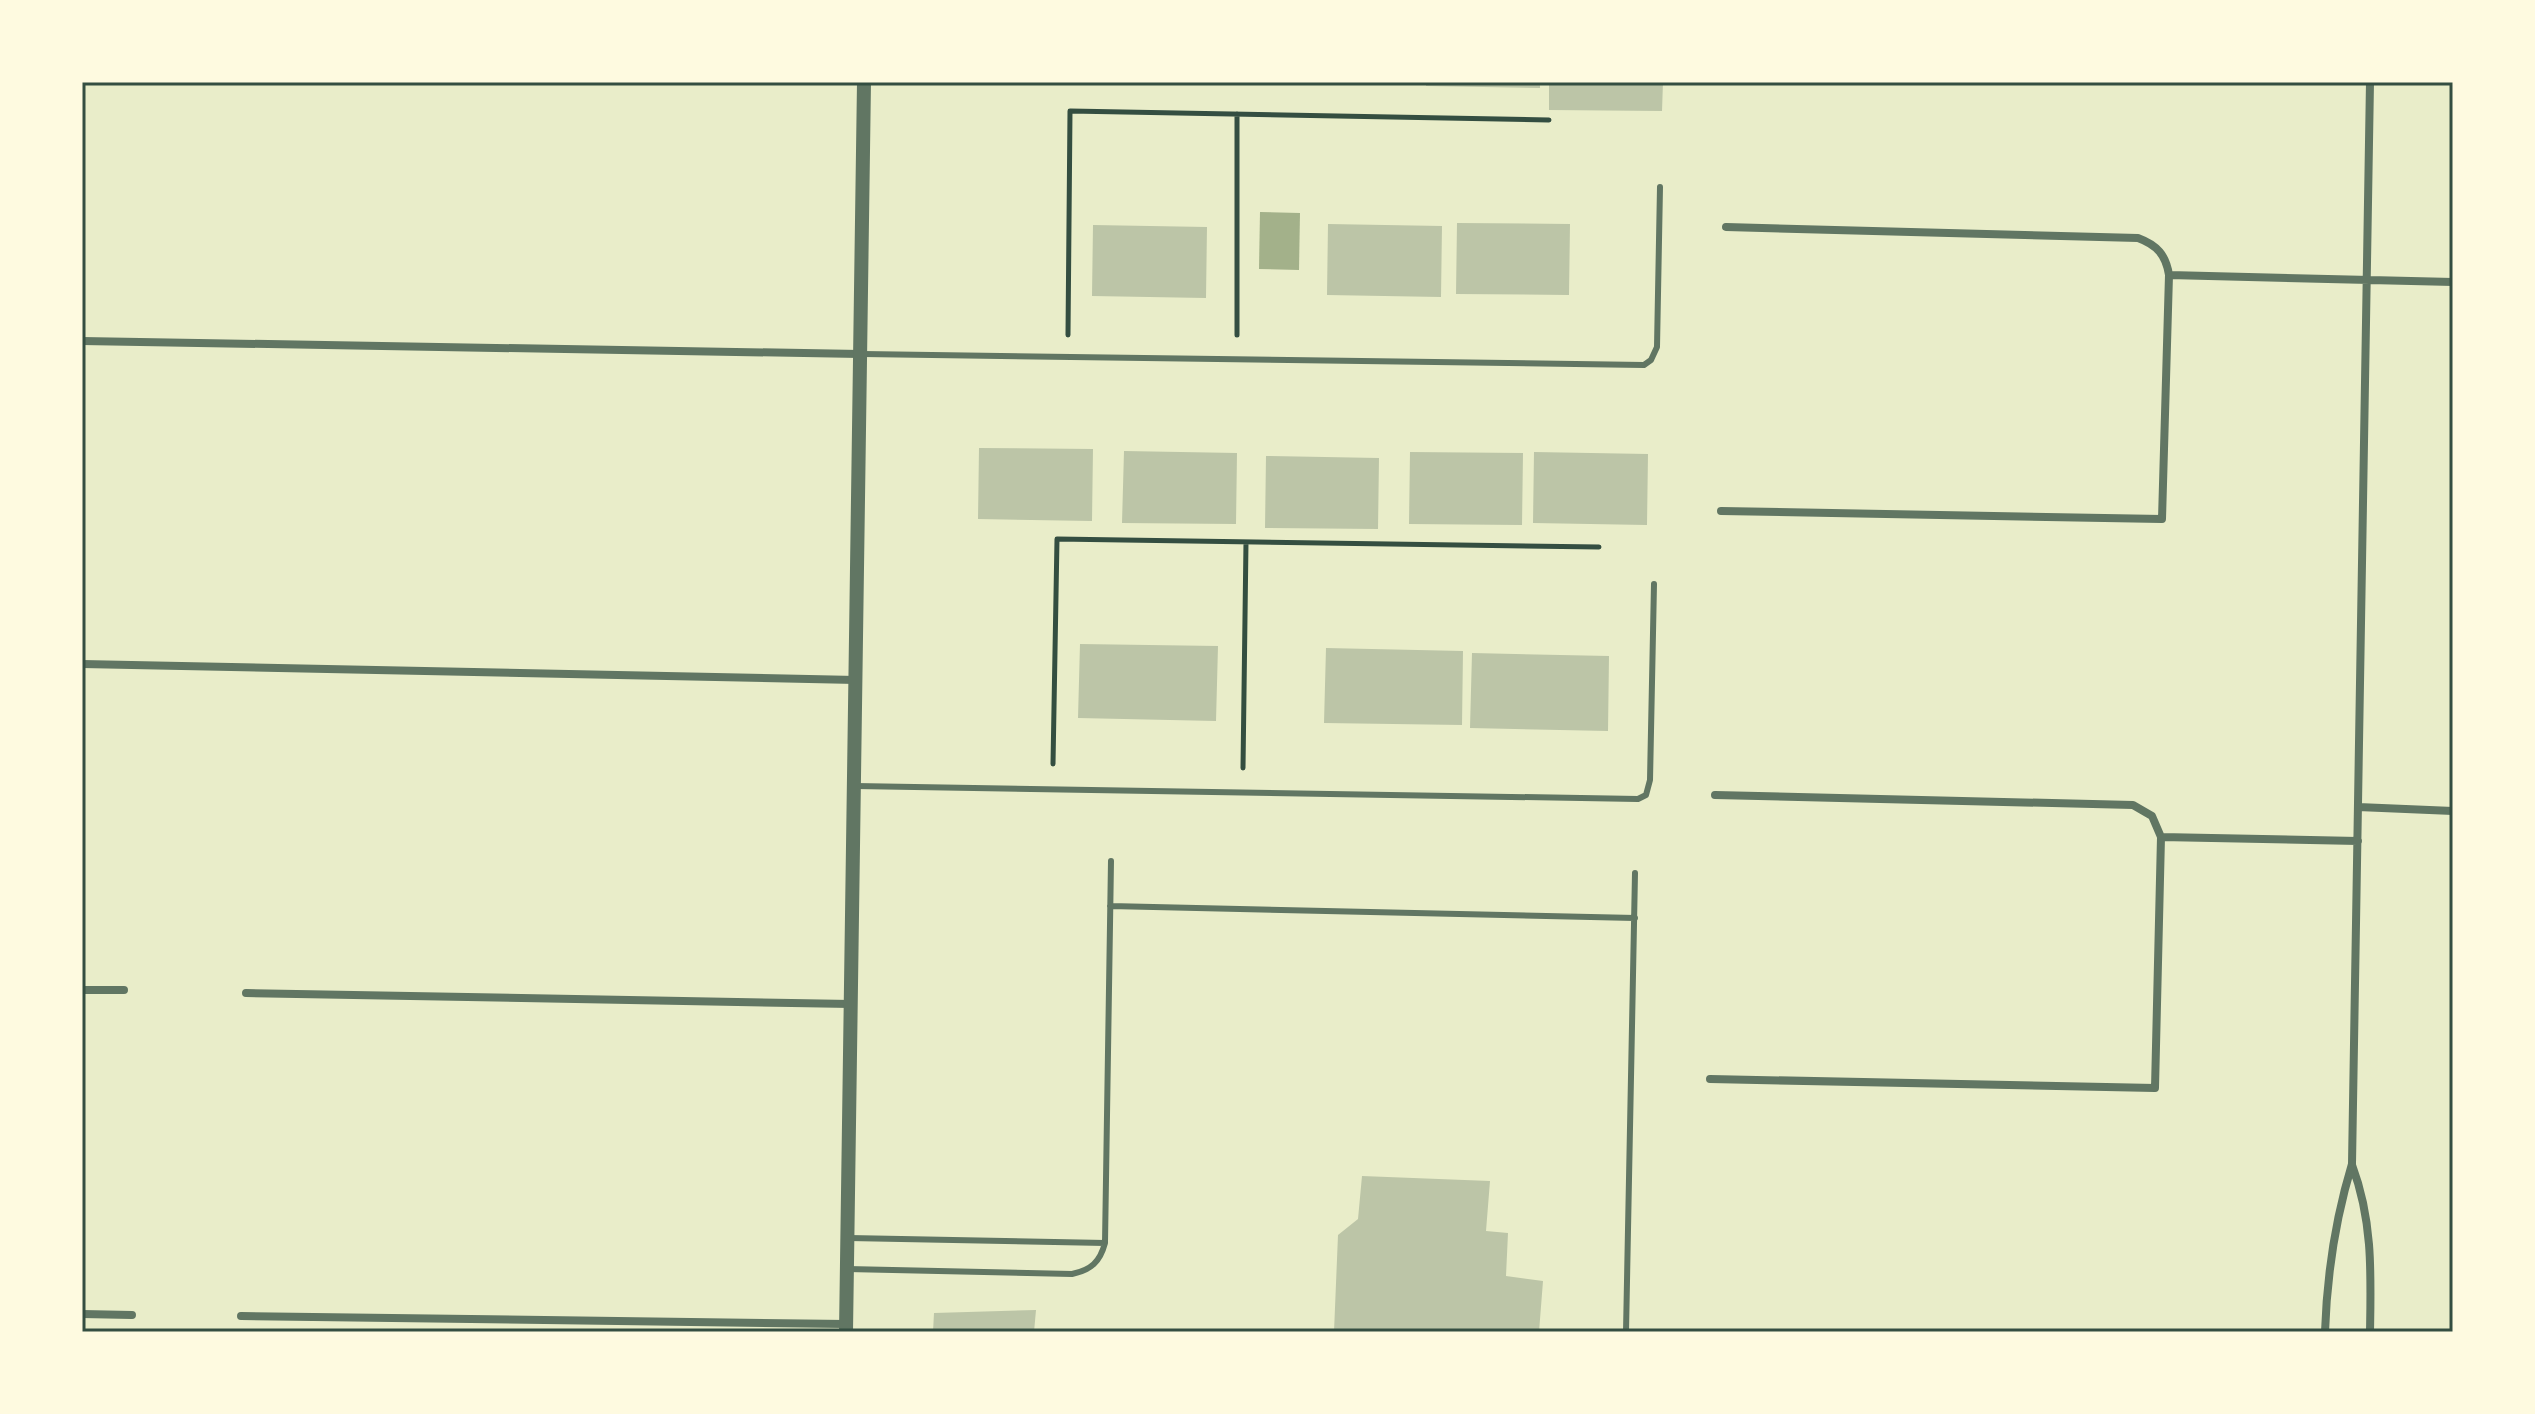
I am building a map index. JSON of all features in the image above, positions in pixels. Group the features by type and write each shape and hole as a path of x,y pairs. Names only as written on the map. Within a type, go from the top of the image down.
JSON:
{"street":[{"path":"241,1316 846,1328 864,82"},
{"path":"2325,1332 2328,1275 2335,1227 2352,1164 2370,82"},
{"path":"1721,511 2162,519 2169,275 2163,255 2156,247 2138,238 1726,227"},
{"path":"2169,275 2453,282"},
{"path":"82,341 860,354"},
{"path":"82,664 856,680"},
{"path":"1710,1079 2155,1088 2161,837 2152,816 2133,805 1715,795"},
{"path":"2358,807 2453,811"},
{"path":"2161,837 2358,841"},
{"path":"82,990 124,990"},
{"path":"246,993 851,1004"},
{"path":"2352,1164 2365,1201 2371,1246 2370,1332"},
{"path":"82,1314 132,1315"}],"lane":[{"path":"860,354 1644,365 1651,360 1657,347 1660,187"},
{"path":"854,786 1638,799 1646,795 1650,788 1654,584"},
{"path":"847,1269 1072,1274 1085,1272 1102,1255 1105,1243 1111,861"},
{"path":"1626,1332 1635,873"},
{"path":"1110,906 1635,918"},
{"path":"847,1238 1105,1243"}],"path":[{"path":"1068,357 1070,111 1549,120"},
{"path":"1237,114 1237,360"},
{"path":"1052,790 1057,539 1599,547"},
{"path":"1243,793 1246,542"}],"shaded area":[{"path":"1260,212 1300,213 1299,270 1259,269"}],"building":[{"path":"1426,82 1540,82 1540,88 1426,86"},
{"path":"1549,82 1663,82 1662,111 1549,110"},
{"path":"1457,223 1570,224 1569,295 1456,294"},
{"path":"1328,224 1442,226 1441,297 1327,295"},
{"path":"1093,225 1207,227 1206,298 1092,296"},
{"path":"979,448 1093,449 1092,521 978,519"},
{"path":"1124,451 1237,453 1236,524 1122,523"},
{"path":"1410,452 1523,453 1522,525 1409,524"},
{"path":"1534,452 1648,454 1647,525 1533,523"},
{"path":"1266,456 1379,458 1378,529 1265,528"},
{"path":"1080,644 1218,646 1216,721 1078,718"},
{"path":"1326,648 1463,651 1462,725 1324,723"},
{"path":"1472,653 1609,656 1608,731 1470,728"},
{"path":"1362,1176 1490,1181 1486,1231 1508,1233 1506,1276 1543,1281 1539,1332 1334,1332 1338,1235 1358,1219"},
{"path":"1036,1310 1034,1332 933,1332 934,1313"}]}
